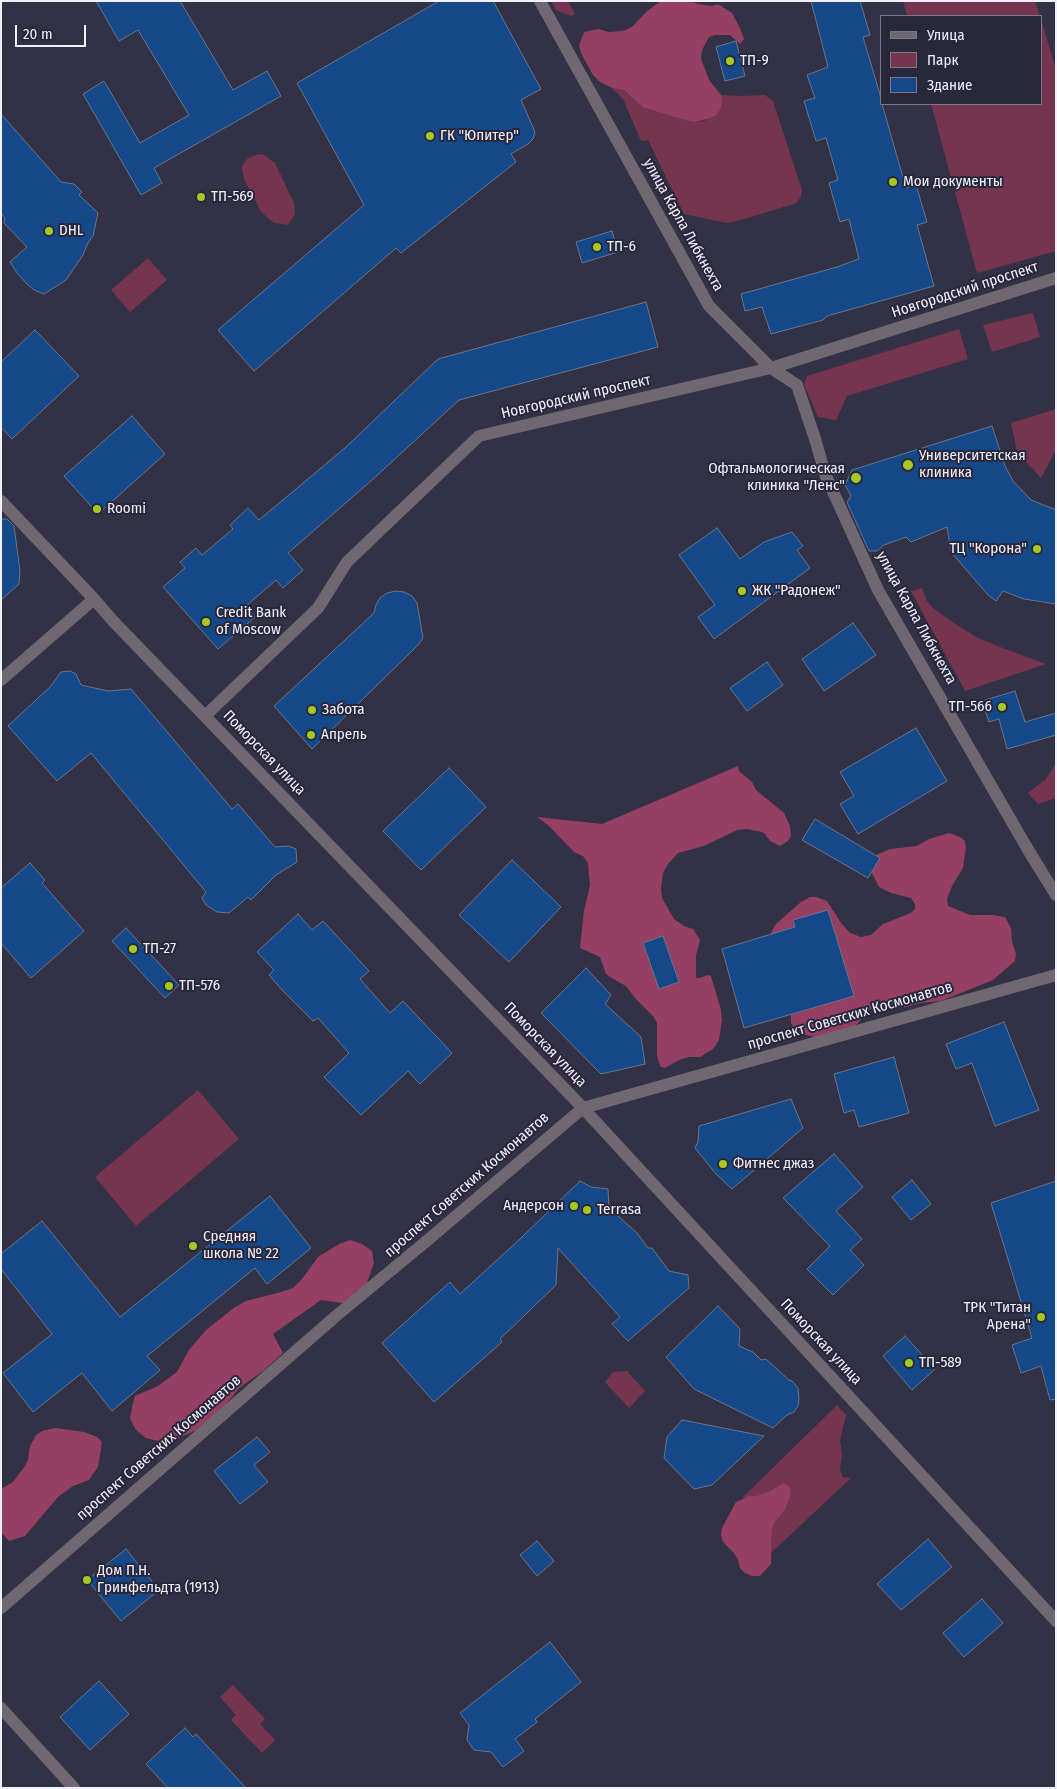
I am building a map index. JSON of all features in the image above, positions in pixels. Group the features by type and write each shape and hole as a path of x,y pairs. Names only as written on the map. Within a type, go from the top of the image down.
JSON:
{"street":[{"name":"улица Карла Либкнехта","path":"540,1 709,306 771,368 797,385 825,474 878,590 1026,848 1056,895"},
{"name":"Новгородский проспект","path":"206,715 318,608 347,562 479,436 771,368 1056,278"},
{"name":"Поморская улица","path":"1,501 583,1108 1056,1621"},
{"path":"1,680 94,598"},
{"name":"проспект Советских Космонавтов","path":"1,1608 336,1316 430,1240 583,1108 1056,975"},
{"path":"1,1708 74,1788"}],"green space":[{"path":"551,1 568,1 575,14 571,16 556,10"},
{"path":"903,1 1035,1 1040,15 907,15"},
{"path":"1042,22 1056,70 1056,251 977,273 931,105 1042,105"},
{"path":"612,88 624,90 644,108 695,122 704,121 717,115 721,108 721,95 765,95 773,101 802,190 797,203 727,223 684,214 648,140 641,141 623,99"},
{"path":"259,154 264,155 275,163 294,203 295,214 288,225 274,223 261,212 244,179 242,168 244,163 248,158"},
{"path":"148,258 167,280 130,312 111,290"},
{"path":"1033,313 1040,337 992,352 983,325"},
{"path":"959,329 968,359 847,396 836,420 818,417 804,385 807,376"},
{"path":"1056,409 1056,450 1041,478 1017,452 1011,423"},
{"path":"922,588 927,601 934,609 978,638 1046,664 965,691 911,591"},
{"path":"1056,763 1056,798 1038,804 1028,793 1046,779"},
{"path":"198,1090 239,1139 136,1226 95,1177"},
{"path":"627,1371 645,1391 629,1408 605,1382 613,1372"},
{"path":"837,1405 846,1415 840,1440 842,1455 840,1470 843,1477 851,1478 771,1553 772,1529 785,1510 791,1494 783,1483 770,1491 742,1498"},
{"path":"233,1685 265,1719 260,1724 275,1740 262,1753 231,1720 236,1715 220,1697"}],"shaded area":[{"path":"661,1 690,1 711,6 718,4 732,13 740,28 744,39 740,44 730,35 715,35 709,37 702,50 701,59 709,80 721,95 722,101 717,115 711,118 695,122 644,108 624,90 612,88 600,82 593,75 582,55 579,46 584,32 599,29 608,32 623,31 632,27 647,11"},
{"path":"738,766 739,771 752,782 756,790 784,813 790,826 791,836 788,841 780,846 770,841 762,832 747,829 737,830 704,846 678,853 663,873 662,898 674,919 684,926 693,929 700,940 696,955 696,978 707,975 711,976 722,1020 719,1040 713,1049 700,1057 689,1057 679,1060 665,1068 661,1067 657,1055 657,1023 653,1016 626,986 606,974 600,957 580,948 584,911 590,885 588,863 583,856 574,852 549,826 537,817 602,824"},
{"path":"949,833 965,841 966,847 963,868 952,886 947,899 948,906 970,915 1005,917 1011,928 1016,954 1015,961 993,980 941,1001 920,1003 906,1007 870,1009 856,1025 824,1039 797,1033 791,1023 791,1011 767,940 776,924 801,902 810,897 816,897 827,901 850,933 861,937 871,935 883,924 911,913 915,909 915,904 911,898 891,893 879,887 868,865 874,856 890,849 917,846 929,839"},
{"path":"350,1240 362,1244 372,1251 374,1263 365,1288 355,1292 348,1304 321,1300 273,1334 283,1353 263,1371 239,1388 219,1413 198,1429 171,1442 146,1438 136,1430 130,1419 135,1396 158,1386 177,1372 189,1350 206,1330 235,1307 246,1301 293,1288 318,1257 339,1244"},
{"path":"55,1428 84,1432 97,1437 102,1442 98,1467 89,1480 73,1486 58,1497 25,1536 9,1541 1,1532 1,1489 13,1482 25,1466 30,1446 36,1435 42,1431"},
{"path":"783,1483 789,1486 791,1494 785,1510 772,1529 771,1564 760,1576 752,1576 740,1568 734,1553 723,1542 722,1528 736,1502 749,1496 756,1496 770,1491"}],"building":[{"path":"96,1 180,1 233,90 267,71 281,96 154,168 162,183 141,195 83,94 104,81 140,143 189,115 138,30 119,41"},
{"name":"ГК \"Юпитер\"","path":"439,1 493,1 541,89 521,100 535,132 533,139 511,154 516,162 401,253 396,248 254,371 218,330 364,205 297,83"},
{"path":"811,1 860,1 870,35 863,37 880,95 880,105 882,105 906,188 916,185 927,222 917,225 934,286 771,334 762,307 745,311 741,294 859,259 849,219 840,222 829,183 838,180 826,138 816,141 804,101 815,98 807,75 828,67"},
{"name":"ТП-9","path":"736,41 745,76 725,81 716,47"},
{"path":"1,114 61,182 74,184 82,192 79,195 98,213 93,236 83,255 66,280 44,294 34,290 27,284 10,262 27,247 4,223 5,218 1,213"},
{"name":"ТП-6","path":"612,231 618,252 582,263 576,242"},
{"path":"646,302 658,347 459,400 372,480 288,553 303,570 283,588 276,580 246,606 255,617 218,649 163,587 185,568 180,562 196,548 202,555 233,529 230,525 248,508 259,520 345,448 438,359"},
{"path":"35,330 79,376 12,439 1,427 1,362"},
{"path":"132,416 165,454 98,514 64,476"},
{"path":"992,426 1005,466 1013,481 1031,500 1056,510 1056,604 1024,599 1003,591 996,601 988,595 951,552 947,527 911,542 906,537 884,545 877,551 869,551 847,502 851,496 845,485 852,470"},
{"path":"1,519 7,519 14,526 20,571 19,584 1,600"},
{"name":"ЖК \"Радонеж\"","path":"717,528 740,559 764,542 792,532 803,546 797,550 810,568 714,639 698,617 715,605 679,555"},
{"path":"396,591 412,596 417,603 423,638 312,749 274,706 374,613 380,598 387,593"},
{"path":"853,623 876,655 824,691 802,659"},
{"path":"767,662 783,685 747,711 730,688"},
{"path":"70,671 76,674 81,685 108,691 131,689 232,809 238,804 275,847 289,846 296,849 297,862 276,875 251,900 248,897 229,913 217,912 206,905 202,898 206,892 91,753 57,781 8,726 51,686 61,672"},
{"path":"1015,691 1025,722 1056,713 1056,735 1007,749 999,719 989,722 982,701"},
{"path":"916,728 947,781 858,834 840,804 854,796 840,772"},
{"path":"449,768 486,807 421,870 383,831"},
{"path":"815,819 880,858 868,878 802,840"},
{"path":"512,860 561,907 509,962 459,915"},
{"path":"30,863 45,880 42,883 84,931 31,978 1,943 1,888"},
{"path":"828,910 854,996 744,1028 722,949 795,927 793,920"},
{"path":"298,914 312,930 323,921 369,971 360,979 390,1013 403,1001 452,1053 420,1084 408,1071 361,1115 324,1077 349,1053 318,1018 313,1021 284,992 269,975 274,970 257,952"},
{"path":"126,928 179,985 165,998 112,941"},
{"path":"663,936 679,982 659,989 643,943"},
{"path":"586,968 611,995 605,1004 641,1037 645,1064 601,1074 541,1013"},
{"path":"1004,1022 1039,1110 995,1126 972,1063 956,1069 946,1044"},
{"path":"894,1057 909,1113 859,1127 854,1110 844,1113 834,1074"},
{"path":"791,1099 803,1128 732,1189 716,1174 695,1148 698,1142 699,1126"},
{"path":"834,1154 863,1187 836,1211 862,1239 850,1250 864,1265 833,1295 807,1269 830,1246 783,1198"},
{"path":"912,1180 931,1204 911,1220 892,1197"},
{"path":"580,1181 591,1187 608,1189 609,1208 637,1233 648,1248 652,1248 669,1271 688,1275 689,1288 628,1341 612,1324 620,1317 558,1248 556,1285 500,1339 502,1342 434,1402 382,1343 450,1282 460,1294"},
{"name":"ТРК \"Титан Арена\"","path":"1056,1181 1056,1399 1050,1400 1041,1366 1021,1373 1012,1345 1032,1338 991,1203"},
{"path":"270,1196 311,1248 267,1284 255,1268 147,1356 160,1370 112,1411 82,1373 33,1412 3,1373 52,1334 1,1269 1,1254 42,1221 120,1317"},
{"path":"718,1306 740,1329 739,1346 753,1352 761,1360 766,1359 798,1388 798,1406 794,1412 787,1415 773,1428 694,1389 666,1357"},
{"name":"ТП-589","path":"905,1336 935,1369 912,1390 883,1356"},
{"path":"682,1420 764,1436 712,1485 694,1489 664,1458 667,1437"},
{"path":"257,1437 270,1452 254,1465 268,1482 240,1504 214,1471"},
{"path":"928,1539 952,1567 901,1610 877,1584"},
{"path":"537,1541 554,1561 537,1576 520,1555"},
{"path":"126,1549 159,1590 121,1621 87,1580"},
{"path":"982,1599 1003,1623 964,1657 943,1633"},
{"path":"550,1642 581,1682 535,1719 537,1722 515,1739 524,1751 503,1767 491,1752 474,1750 467,1740 469,1725 460,1713"},
{"path":"99,1681 129,1714 90,1750 60,1717"},
{"path":"185,1728 193,1737 196,1734 246,1788 168,1788 146,1764"}],"place":[{"name":"ТП-9","path":"730,61"},
{"name":"ГК \"Юпитер\"","path":"430,136"},
{"name":"Мои документы","path":"893,182"},
{"name":"ТП-569","path":"201,197"},
{"name":"DHL","path":"49,231"},
{"name":"ТП-6","path":"597,247"},
{"name":"Университетская клиника","path":"908,465"},
{"name":"Офтальмологическая клиника \"Ленс\"","path":"856,478"},
{"name":"Roomi","path":"97,509"},
{"name":"ТЦ \"Корона\"","path":"1037,549"},
{"name":"ЖК \"Радонеж\"","path":"742,591"},
{"name":"Credit Bank of Moscow","path":"206,622"},
{"name":"ТП-566","path":"1002,707"},
{"name":"Забота","path":"312,710"},
{"name":"Апрель","path":"311,735"},
{"name":"ТП-27","path":"133,949"},
{"name":"ТП-576","path":"169,986"},
{"name":"Фитнес джаз","path":"723,1164"},
{"name":"Андерсон","path":"574,1206"},
{"name":"Terrasa","path":"587,1210"},
{"name":"Средняя школа № 22","path":"193,1246"},
{"name":"ТРК \"Титан Арена\"","path":"1041,1317"},
{"name":"ТП-589","path":"909,1363"},
{"name":"Дом П.Н. Гринфельдта (1913)","path":"87,1580"}]}
